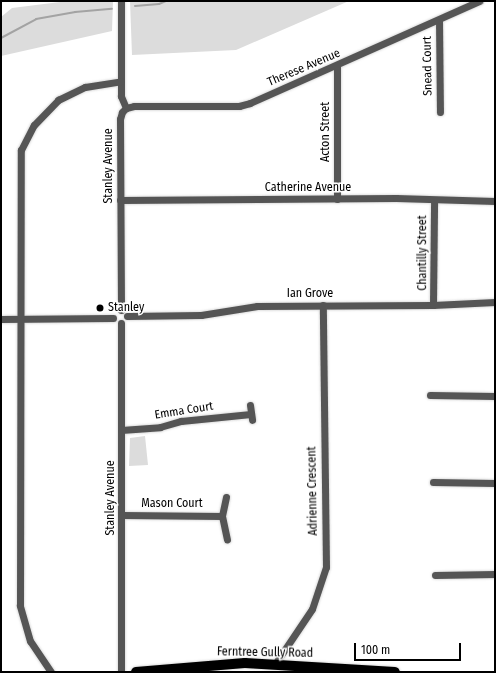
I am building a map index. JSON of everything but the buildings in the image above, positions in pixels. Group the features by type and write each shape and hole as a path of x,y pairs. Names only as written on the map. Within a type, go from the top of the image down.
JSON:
{"main road":[{"name":"Ferntree Gully Road","path":"136,672 275,664 395,672"}],"street":[{"path":"121,1 121,96 126,108"},
{"name":"Therese Avenue","path":"126,108 134,106 239,106 250,103 337,66 479,1"},
{"name":"Snead Court","path":"439,20 440,112"},
{"name":"Acton Street","path":"337,66 337,199"},
{"path":"51,672 30,641 20,605 21,150 34,125 58,100 86,87 121,81"},
{"name":"Stanley Avenue","path":"121,310 120,119 122,112 126,108"},
{"name":"Catherine Avenue","path":"120,200 396,198 434,201 495,201"},
{"name":"Chantilly Street","path":"433,305 434,201"},
{"name":"Ian Grove","path":"127,316 201,315 257,306 433,305 495,302"},
{"name":"Adrienne Crescent","path":"275,664 312,609 326,567 323,305"},
{"path":"1,319 113,318 116,322 121,324 126,320 127,316 125,312 121,310 116,312 113,318"},
{"name":"Stanley Avenue","path":"121,324 122,672"},
{"path":"430,395 495,396"},
{"name":"Emma Court","path":"121,430 160,427 181,421 251,417 250,405"},
{"path":"433,482 495,483"},
{"path":"226,497 222,516 227,539"},
{"name":"Mason Court","path":"122,515 222,516"},
{"path":"435,575 495,574"}],"shaded area":[{"path":"68,1 113,1 112,31 1,56 1,17 12,8"},
{"path":"130,1 349,1 236,50 132,55"},
{"path":"145,436 148,465 129,466 130,438"}],"waterway":[{"path":"135,6 159,4 166,1"},
{"path":"244,1 262,1"},
{"path":"1,38 36,19 75,12 112,9"}],"place":[{"name":"Stanley","path":"100,308"}]}
